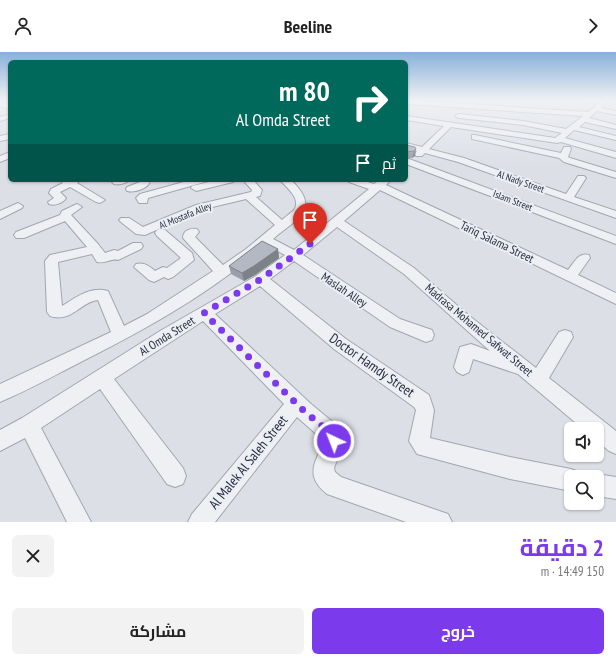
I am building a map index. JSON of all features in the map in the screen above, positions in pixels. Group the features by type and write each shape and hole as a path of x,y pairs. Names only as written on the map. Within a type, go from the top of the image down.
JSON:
{"street":[{"path":"418,122 443,130 602,161"},
{"path":"504,122 544,122"},
{"path":"559,140 581,122"},
{"path":"585,122 616,146"},
{"path":"587,122 616,138"},
{"path":"589,122 616,131"},
{"path":"592,122 616,127"},
{"path":"443,130 559,140 616,155"},
{"path":"408,163 425,150 443,130"},
{"path":"559,140 566,146 564,159 616,175"},
{"name":"Al Nady Street","path":"408,146 616,215"},
{"path":"0,165 8,157"},
{"name":"Islam Street","path":"408,163 616,240"},
{"path":"568,198 581,178"},
{"path":"53,202 61,198 54,193 54,191 68,182"},
{"path":"72,182 100,200"},
{"path":"131,189 145,184 145,182"},
{"path":"143,201 141,198 144,196 214,182"},
{"path":"248,196 256,194 257,192 250,182"},
{"name":"Al Omda Street","path":"0,393 152,318 222,272 282,226 299,211 302,206 302,200 286,182"},
{"name":"Tariq Salama Street","path":"366,182 380,184 616,299"},
{"name":"Al Omda Street","path":"0,441 29,425 166,336 261,279 337,222 380,184"},
{"path":"248,196 282,226"},
{"name":"Al Mostafa Alley","path":"125,220 143,232 200,207 248,196"},
{"path":"0,216 18,206"},
{"path":"20,235 66,216 65,213 78,207"},
{"path":"66,216 94,247 102,259 112,251 118,256 137,246"},
{"name":"Madrasa Mohamed Safwat Street","path":"337,222 409,271 462,318 524,368 571,409 616,444"},
{"path":"193,232 189,235 189,238 222,272"},
{"path":"141,267 153,277 163,272 167,274 186,263 188,260 187,256 161,233"},
{"name":"Maslah Alley","path":"265,239 294,255 395,324 426,335"},
{"path":"94,247 91,250 55,258 50,261 56,312 64,311 95,294 99,294 104,297 120,335"},
{"path":"187,256 200,249"},
{"path":"570,277 584,258"},
{"name":"Doctor Hamdy Street","path":"261,279 340,344 422,402 425,410 419,441 424,447 510,468 564,479"},
{"name":"Al Malek Al Saleh Street","path":"204,313 313,420 333,435 333,447 324,466 323,474 327,482 440,522"},
{"path":"152,318 166,336"},
{"path":"538,380 565,337"},
{"path":"463,367 466,352 471,351 498,361 524,368"},
{"path":"102,377 175,476"},
{"name":"Al Malek Al Saleh Street","path":"200,522 296,403"},
{"path":"29,425 79,522"},
{"path":"604,486 616,488"}],"building":[{"path":"408,145 415,147 416,149 414,151 408,152"},
{"path":"262,241 278,249 242,273 229,266"}],"route":[{"path":"310,244 261,279 204,313 304,411 322,428 333,435 334,441"}]}
